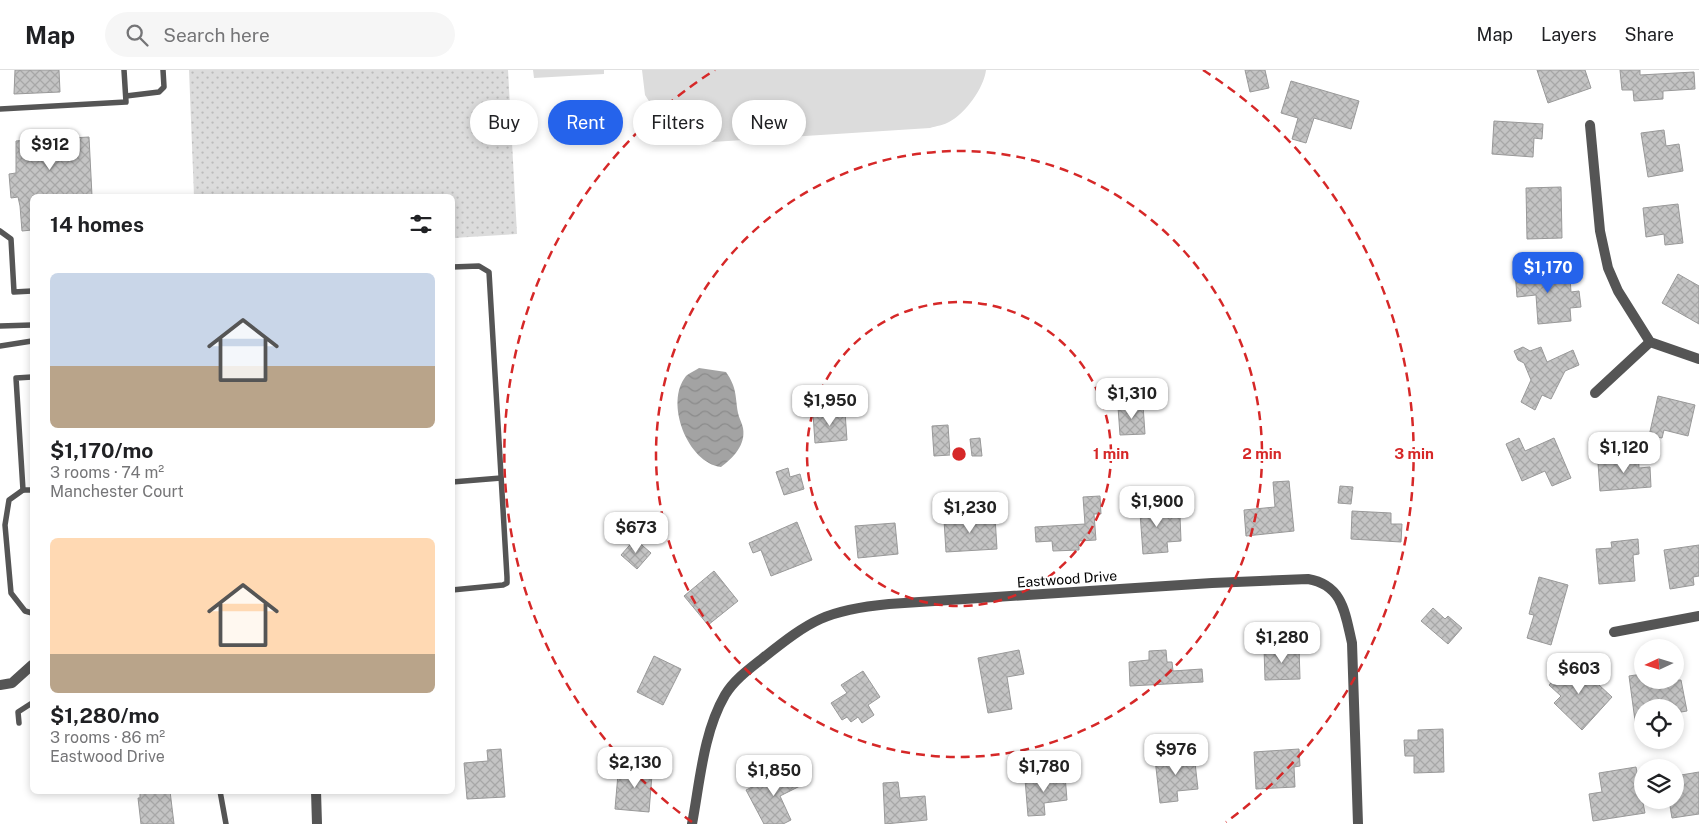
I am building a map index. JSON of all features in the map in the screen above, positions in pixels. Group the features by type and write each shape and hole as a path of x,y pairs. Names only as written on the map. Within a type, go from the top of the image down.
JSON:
{"street":[{"path":"1590,125 1600,231 1608,268 1618,291 1650,342 1699,359"},
{"path":"1595,393 1650,342"},
{"name":"Eastwood Drive","path":"692,824 704,760 715,717 725,694 739,677 800,629 827,615 850,608 889,604 1212,583 1308,579 1322,581 1329,585 1337,596 1345,615 1352,643 1358,824"},
{"path":"1614,632 1699,616"},
{"path":"0,685 12,683 30,668"},
{"path":"316,794 317,824"}],"lane":[{"path":"0,109 126,102 124,70"},
{"path":"126,96 159,92 164,88 163,70"},
{"path":"0,230 11,239 14,292 30,290"},
{"path":"455,267 479,266 489,272 507,583 455,590"},
{"path":"0,326 30,325"},
{"path":"0,346 30,341"},
{"path":"23,490 16,378 30,377"},
{"path":"455,482 501,478"},
{"path":"30,490 23,490 9,500 6,535 11,592 25,612 30,613"},
{"path":"19,723 18,712 30,704"},
{"path":"221,794 226,824"}],"shaded area":[{"path":"189,70 508,70 510,100 470,100 470,145 512,145 517,234 455,238 455,194 194,194"},
{"path":"533,70 604,70 604,74 534,78"},
{"path":"642,70 986,70 982,85 967,107 947,123 930,128 806,136 806,100 732,100 732,141 722,141 722,100 648,100 645,95"}],"water":[{"path":"699,368 726,372 735,392 738,413 743,428 741,445 730,460 721,467 709,463 699,455 690,444 679,416 678,401 680,387 686,376"}],"building":[{"path":"15,70 59,70 60,92 14,94"},
{"path":"1245,70 1265,70 1269,88 1250,92"},
{"path":"1537,70 1585,70 1591,88 1548,103"},
{"path":"1620,70 1640,70 1640,75 1694,72 1695,89 1663,91 1663,99 1634,101 1633,90 1622,90"},
{"path":"1291,81 1359,101 1351,129 1314,118 1306,143 1292,139 1298,118 1281,113"},
{"path":"1494,121 1543,124 1542,139 1534,138 1533,157 1492,154"},
{"path":"1664,130 1666,146 1679,144 1683,171 1648,177 1641,133"},
{"path":"71,135 72,138 89,137 92,194 30,194 30,230 22,231 18,197 11,198 9,174 16,173 16,141"},
{"path":"1561,187 1562,238 1527,239 1526,188"},
{"path":"1678,204 1683,243 1665,245 1664,234 1646,237 1643,208"},
{"path":"1559,267 1560,279 1570,278 1571,292 1579,291 1581,307 1570,308 1571,321 1538,324 1536,295 1517,297 1515,271"},
{"path":"1678,274 1699,286 1699,324 1662,303"},
{"path":"1523,347 1530,351 1541,347 1547,362 1573,350 1579,365 1565,371 1551,399 1542,395 1535,410 1521,402 1531,380 1524,363 1518,360 1514,351"},
{"path":"1658,396 1695,405 1688,436 1664,430 1662,438 1649,436"},
{"path":"1143,405 1145,434 1120,435 1118,407"},
{"path":"845,412 847,440 815,443 813,414"},
{"path":"948,425 950,455 934,456 932,426"},
{"path":"980,438 982,456 972,456 970,439"},
{"path":"1519,438 1525,451 1554,438 1571,478 1552,486 1545,471 1522,481 1506,444"},
{"path":"1638,451 1639,468 1650,467 1651,487 1600,491 1598,463 1623,461 1623,452"},
{"path":"788,468 790,477 800,474 804,489 784,495 776,472"},
{"path":"1289,481 1294,531 1246,536 1244,510 1275,507 1273,482"},
{"path":"1340,486 1353,487 1351,504 1338,503"},
{"path":"1100,496 1101,514 1094,514 1096,540 1079,541 1079,550 1053,551 1052,541 1036,542 1035,527 1085,524 1083,497"},
{"path":"1155,498 1156,518 1180,516 1181,541 1167,542 1168,552 1143,554 1139,499"},
{"path":"1352,511 1391,513 1391,524 1402,524 1401,542 1351,539"},
{"path":"995,517 997,549 946,552 944,520"},
{"path":"797,522 812,560 771,576 761,550 753,553 749,543"},
{"path":"895,523 898,554 858,558 855,526"},
{"path":"635,539 651,553 637,569 621,555"},
{"path":"1638,539 1639,554 1633,555 1635,581 1599,584 1596,549 1612,548 1611,542"},
{"path":"1699,545 1699,576 1693,577 1694,585 1670,589 1664,550"},
{"path":"714,571 738,601 708,625 684,596"},
{"path":"1539,577 1568,585 1551,645 1527,638 1534,615 1529,614"},
{"path":"1433,608 1445,619 1448,616 1462,628 1448,644 1421,621"},
{"path":"1299,647 1300,679 1265,680 1264,648"},
{"path":"1019,650 1024,674 1007,677 1012,709 988,713 978,658"},
{"path":"1166,650 1167,662 1172,662 1173,671 1202,669 1203,682 1130,686 1129,662 1149,660 1149,651"},
{"path":"654,656 681,669 663,705 637,692"},
{"path":"1572,660 1612,697 1582,730 1554,703 1561,696 1549,685"},
{"path":"863,671 880,697 868,705 874,715 862,723 858,717 851,722 847,717 842,720 831,703 847,693 841,685"},
{"path":"1634,675 1634,689 1683,689 1687,711 1684,712 1684,699 1634,699 1634,713 1629,676"},
{"path":"1443,729 1444,772 1414,773 1414,756 1405,756 1404,740 1418,740 1418,730"},
{"path":"501,749 505,797 467,799 464,763 488,761 487,750"},
{"path":"1299,749 1300,766 1294,767 1295,787 1256,789 1254,752"},
{"path":"1194,754 1198,789 1177,791 1178,801 1160,803 1155,759"},
{"path":"638,761 653,762 649,812 615,809 618,774 637,776"},
{"path":"793,767 802,785 780,796 791,820 783,824 764,824 746,790"},
{"path":"1634,767 1634,809 1644,809 1645,813 1593,821 1589,794 1602,792 1599,773"},
{"path":"1699,772 1699,814 1672,818 1670,809 1684,809 1684,774"},
{"path":"1065,775 1067,800 1044,803 1045,815 1028,816 1025,779"},
{"path":"898,782 900,798 925,796 927,820 885,824 883,783"},
{"path":"140,794 170,794 174,824 141,824 138,798 140,798"}]}
